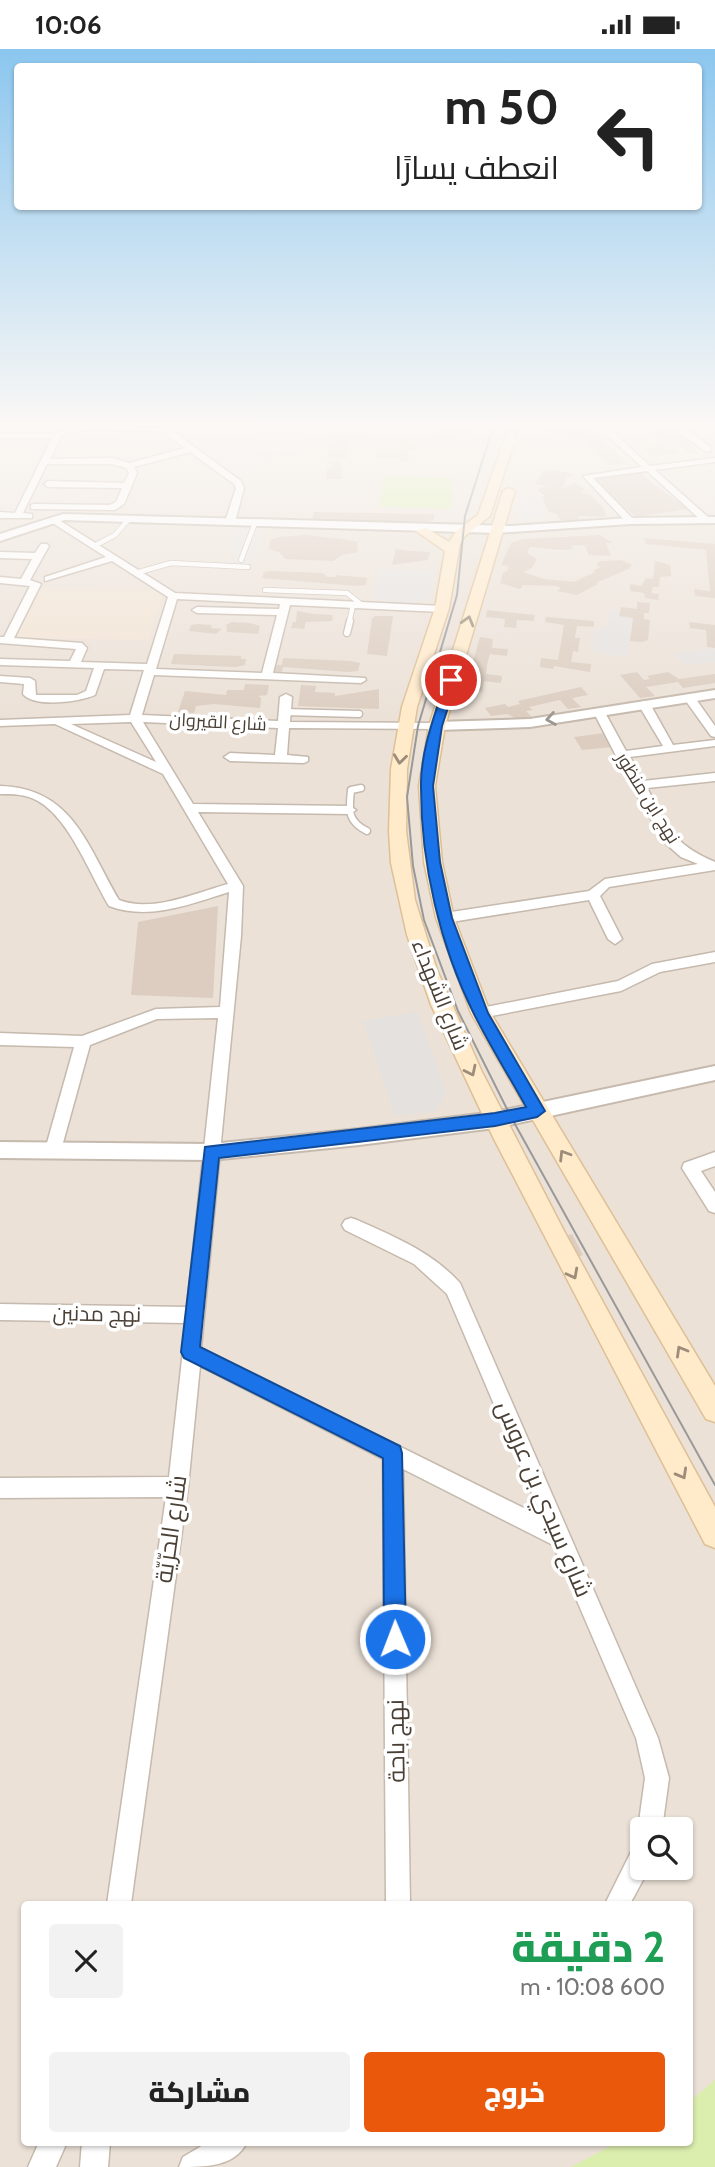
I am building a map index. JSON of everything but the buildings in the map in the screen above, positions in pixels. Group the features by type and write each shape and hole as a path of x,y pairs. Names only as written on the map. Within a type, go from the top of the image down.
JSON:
{"main road":[{"name":"شارع الشهداء","path":"469,523 461,529 452,551 442,609 403,727 396,787 400,862 411,919 443,1015 569,1268 715,1534"},
{"name":"شارع الشهداء","path":"502,523 486,558 437,726 426,786 433,862 445,918 481,1013 715,1410"},
{"path":"461,529 479,542 486,558"},
{"path":"422,531 452,551"}],"street":[{"path":"0,538 44,523"},
{"path":"64,523 94,546 173,596 284,607"},
{"path":"251,523 500,529 589,523"},
{"path":"402,527 422,531 461,529"},
{"path":"25,581 44,546"},
{"path":"0,555 38,556"},
{"path":"48,579 113,558"},
{"path":"0,580 25,581 36,586 4,640 78,645 82,648 74,665"},
{"path":"0,790 14,790 48,802 77,840 114,904 121,908 138,910 236,886 135,718 148,669 173,596"},
{"path":"197,610 357,605 442,609"},
{"path":"267,676 284,607"},
{"path":"0,679 30,681 29,694 33,698 82,698 91,693 100,665"},
{"path":"2,666 100,665 360,680"},
{"path":"437,726 530,723 715,694"},
{"path":"281,758 286,697"},
{"path":"689,697 715,734"},
{"path":"644,704 670,749"},
{"name":"نهج ابن منظور","path":"599,711 637,785 670,840 686,854 714,867"},
{"name":"شارع القيروان","path":"0,723 135,718 284,719 403,727 437,726"},
{"path":"55,721 168,772"},
{"path":"621,755 715,743"},
{"path":"230,757 303,759"},
{"path":"637,785 715,777"},
{"path":"191,809 350,810"},
{"path":"445,918 593,895 605,883 714,867"},
{"name":"شارع الحرّيّة","path":"119,1901 178,1487 226,1012 236,886"},
{"path":"593,895 615,939"},
{"path":"481,1013 621,986 657,968 715,957"},
{"path":"0,1039 83,1042 156,1014 226,1012"},
{"path":"53,1150 83,1042"},
{"path":"0,1150 211,1152 495,1120 670,1085 715,1073"},
{"path":"715,1159 690,1168 715,1206"},
{"name":"شارع سيدي بن عروس","path":"351,1225 425,1261 441,1272 454,1289 647,1738 657,1778 652,1817"},
{"name":"نهج مدنين","path":"0,1312 195,1315"},
{"path":"190,1352 561,1537"},
{"name":"نهج باجة","path":"393,1453 398,1901"},
{"path":"0,1488 178,1487"},
{"path":"619,1901 630,1880"},
{"path":"42,2167 51,2146"},
{"path":"94,2167 96,2146"},
{"path":"193,2167 227,2146"}],"lane":[{"path":"94,546 115,535 126,523"},
{"path":"241,560 255,523"},
{"path":"136,573 171,563 248,567"},
{"path":"265,590 347,593 355,596 357,605 347,633"},
{"path":"284,719 359,714"},
{"path":"361,788 351,790 350,823 367,831"}],"shaded area":[{"path":"0,523 715,523 715,2167 0,2167"},
{"path":"237,527 258,528 257,532 261,532 251,565 226,563 234,561 237,552 228,551"},
{"path":"378,569 435,571 430,598 410,603 373,599"},
{"path":"36,589 163,591 149,640 14,638"},
{"path":"609,609 633,618 627,657 593,652 595,628 608,628"},
{"path":"715,649 715,662 685,665 674,654"},
{"path":"417,1012 447,1093 435,1111 395,1116 363,1021"}],"green space":[{"path":"715,2080 715,2167 571,2167 610,2146 693,2146 693,2098"}],"tram line":[{"path":"464,523 457,595 418,726 407,797 413,866 424,920 458,1011 511,1117 715,1485"}],"route":[{"path":"395,1639 393,1453 190,1352 211,1152 495,1120 537,1111 481,1013 445,918 433,862 426,786 437,726 451,680"}]}
